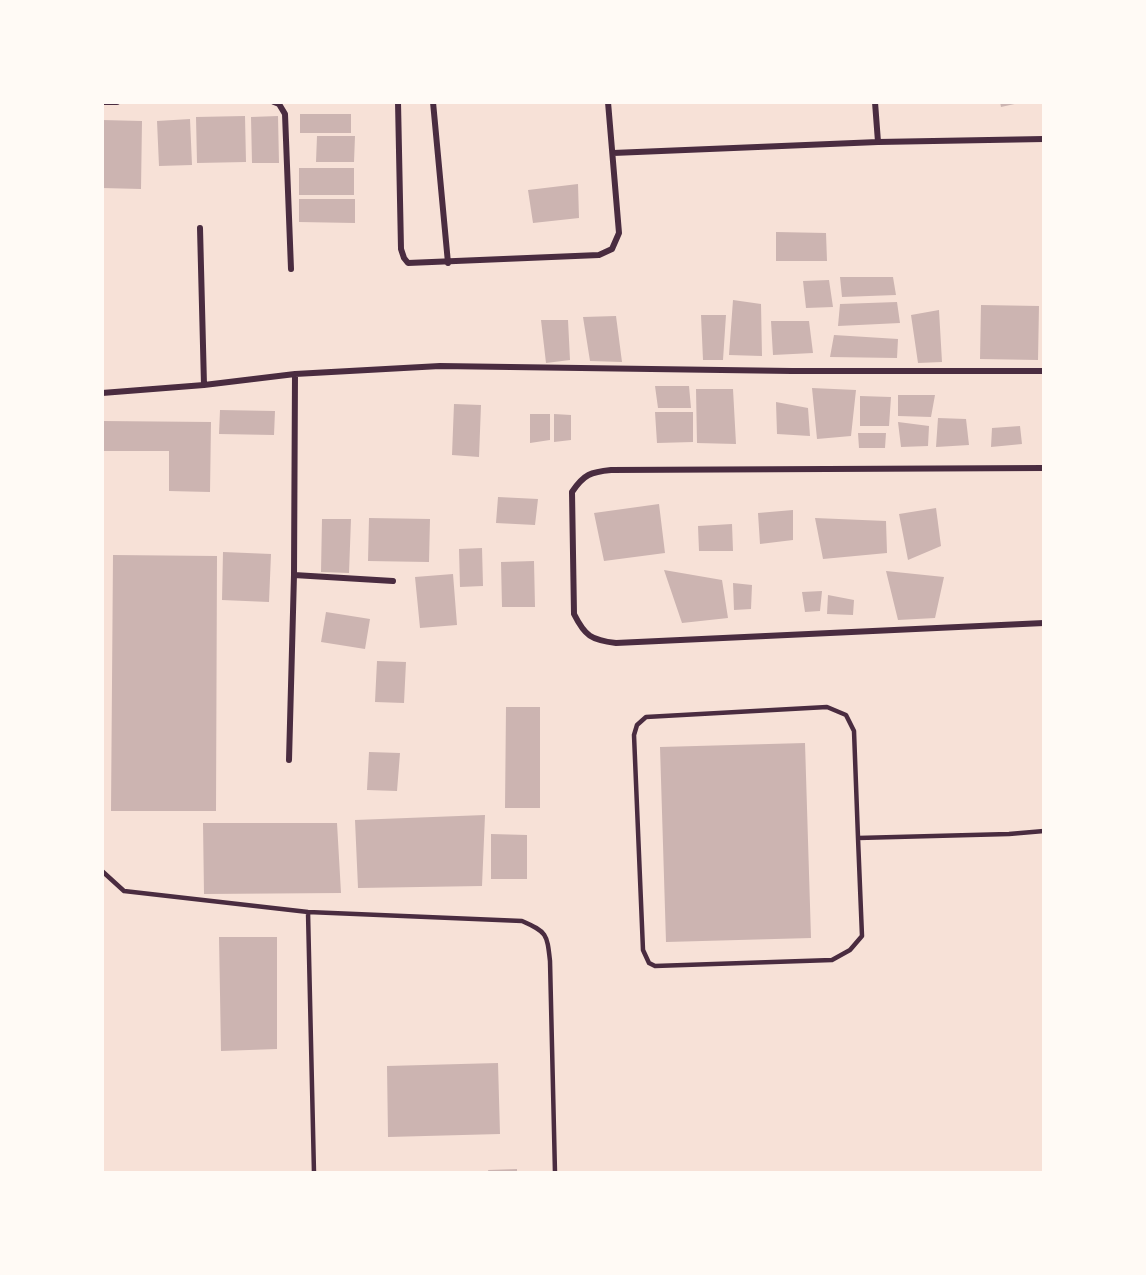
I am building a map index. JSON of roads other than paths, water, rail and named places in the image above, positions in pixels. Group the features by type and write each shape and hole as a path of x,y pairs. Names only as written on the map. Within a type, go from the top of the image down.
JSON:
{"street":[{"path":"102,102 117,102"},
{"path":"274,102 279,104 285,114 291,269"},
{"path":"398,102 401,249 408,263 599,255 612,249 620,233 608,102"},
{"path":"434,102 448,262"},
{"path":"875,102 878,141"},
{"path":"613,153 878,141 1044,139"},
{"path":"200,228 204,385"},
{"path":"102,393 204,385 295,374 479,365 803,371 1044,370"},
{"path":"289,760 294,575 295,374"},
{"path":"1044,468 611,470 594,472 581,479 572,492 574,614 582,631 596,641 616,643 1044,623"},
{"path":"294,575 393,581"}],"lane":[{"path":"827,707 846,715 854,731 858,838 862,936 850,950 831,960 655,966 649,963 643,950 634,735 637,725 646,717 827,707"},
{"path":"858,838 1044,831"},
{"path":"102,872 124,891 308,912 522,921 541,930 548,941 550,961 555,1173"},
{"path":"308,912 314,1173"}]}
